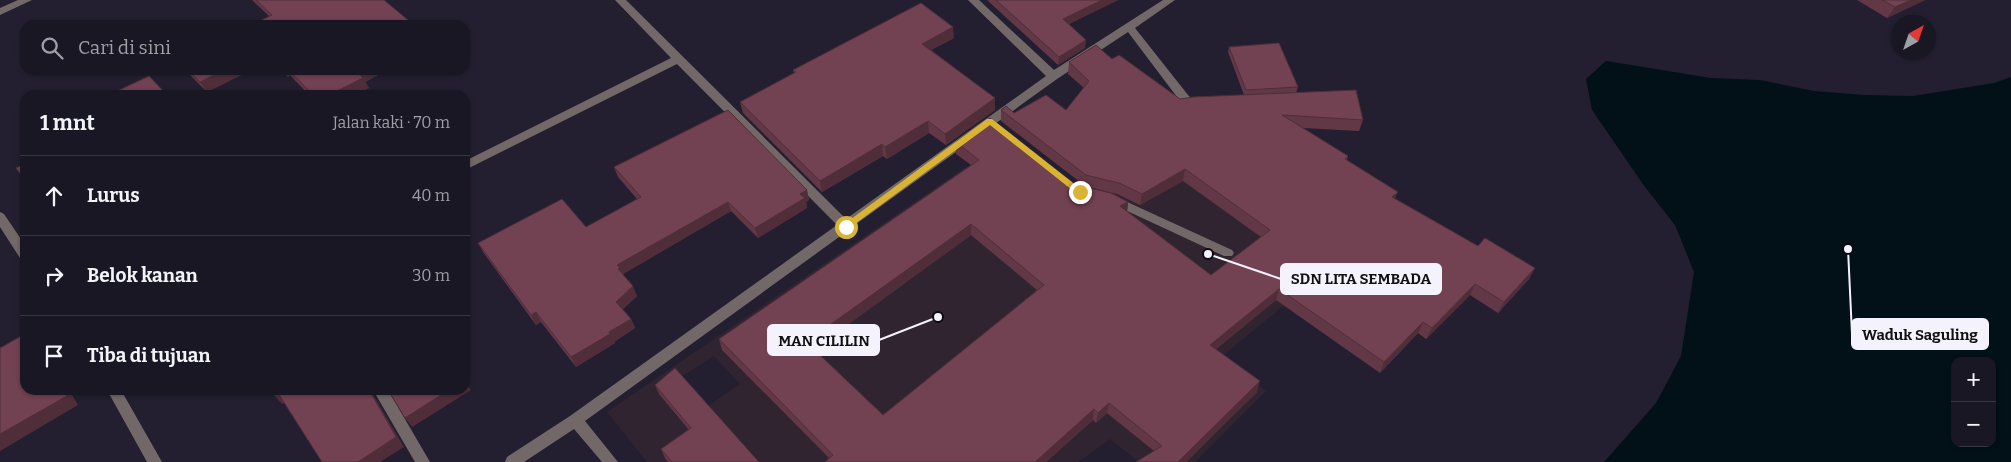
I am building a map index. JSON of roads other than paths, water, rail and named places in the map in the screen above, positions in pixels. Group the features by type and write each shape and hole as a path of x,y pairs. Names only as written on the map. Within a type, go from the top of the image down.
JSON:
{"street":[{"path":"0,12 26,0"},
{"path":"620,0 846,227"},
{"path":"973,0 1053,76"},
{"path":"512,462 993,124 1053,76 1170,0"},
{"path":"1129,28 1184,98 1197,104 1214,103"},
{"path":"470,163 678,58"},
{"path":"1105,197 1228,254"},
{"path":"0,217 20,247"},
{"path":"117,395 156,462"},
{"path":"383,395 423,462"},
{"path":"574,420 612,462"}],"place":[{"name":"Waduk Saguling","path":"1848,249"},
{"name":"SDN LITA SEMBADA","path":"1208,254"},
{"name":"MAN CILILIN","path":"938,317"}]}
